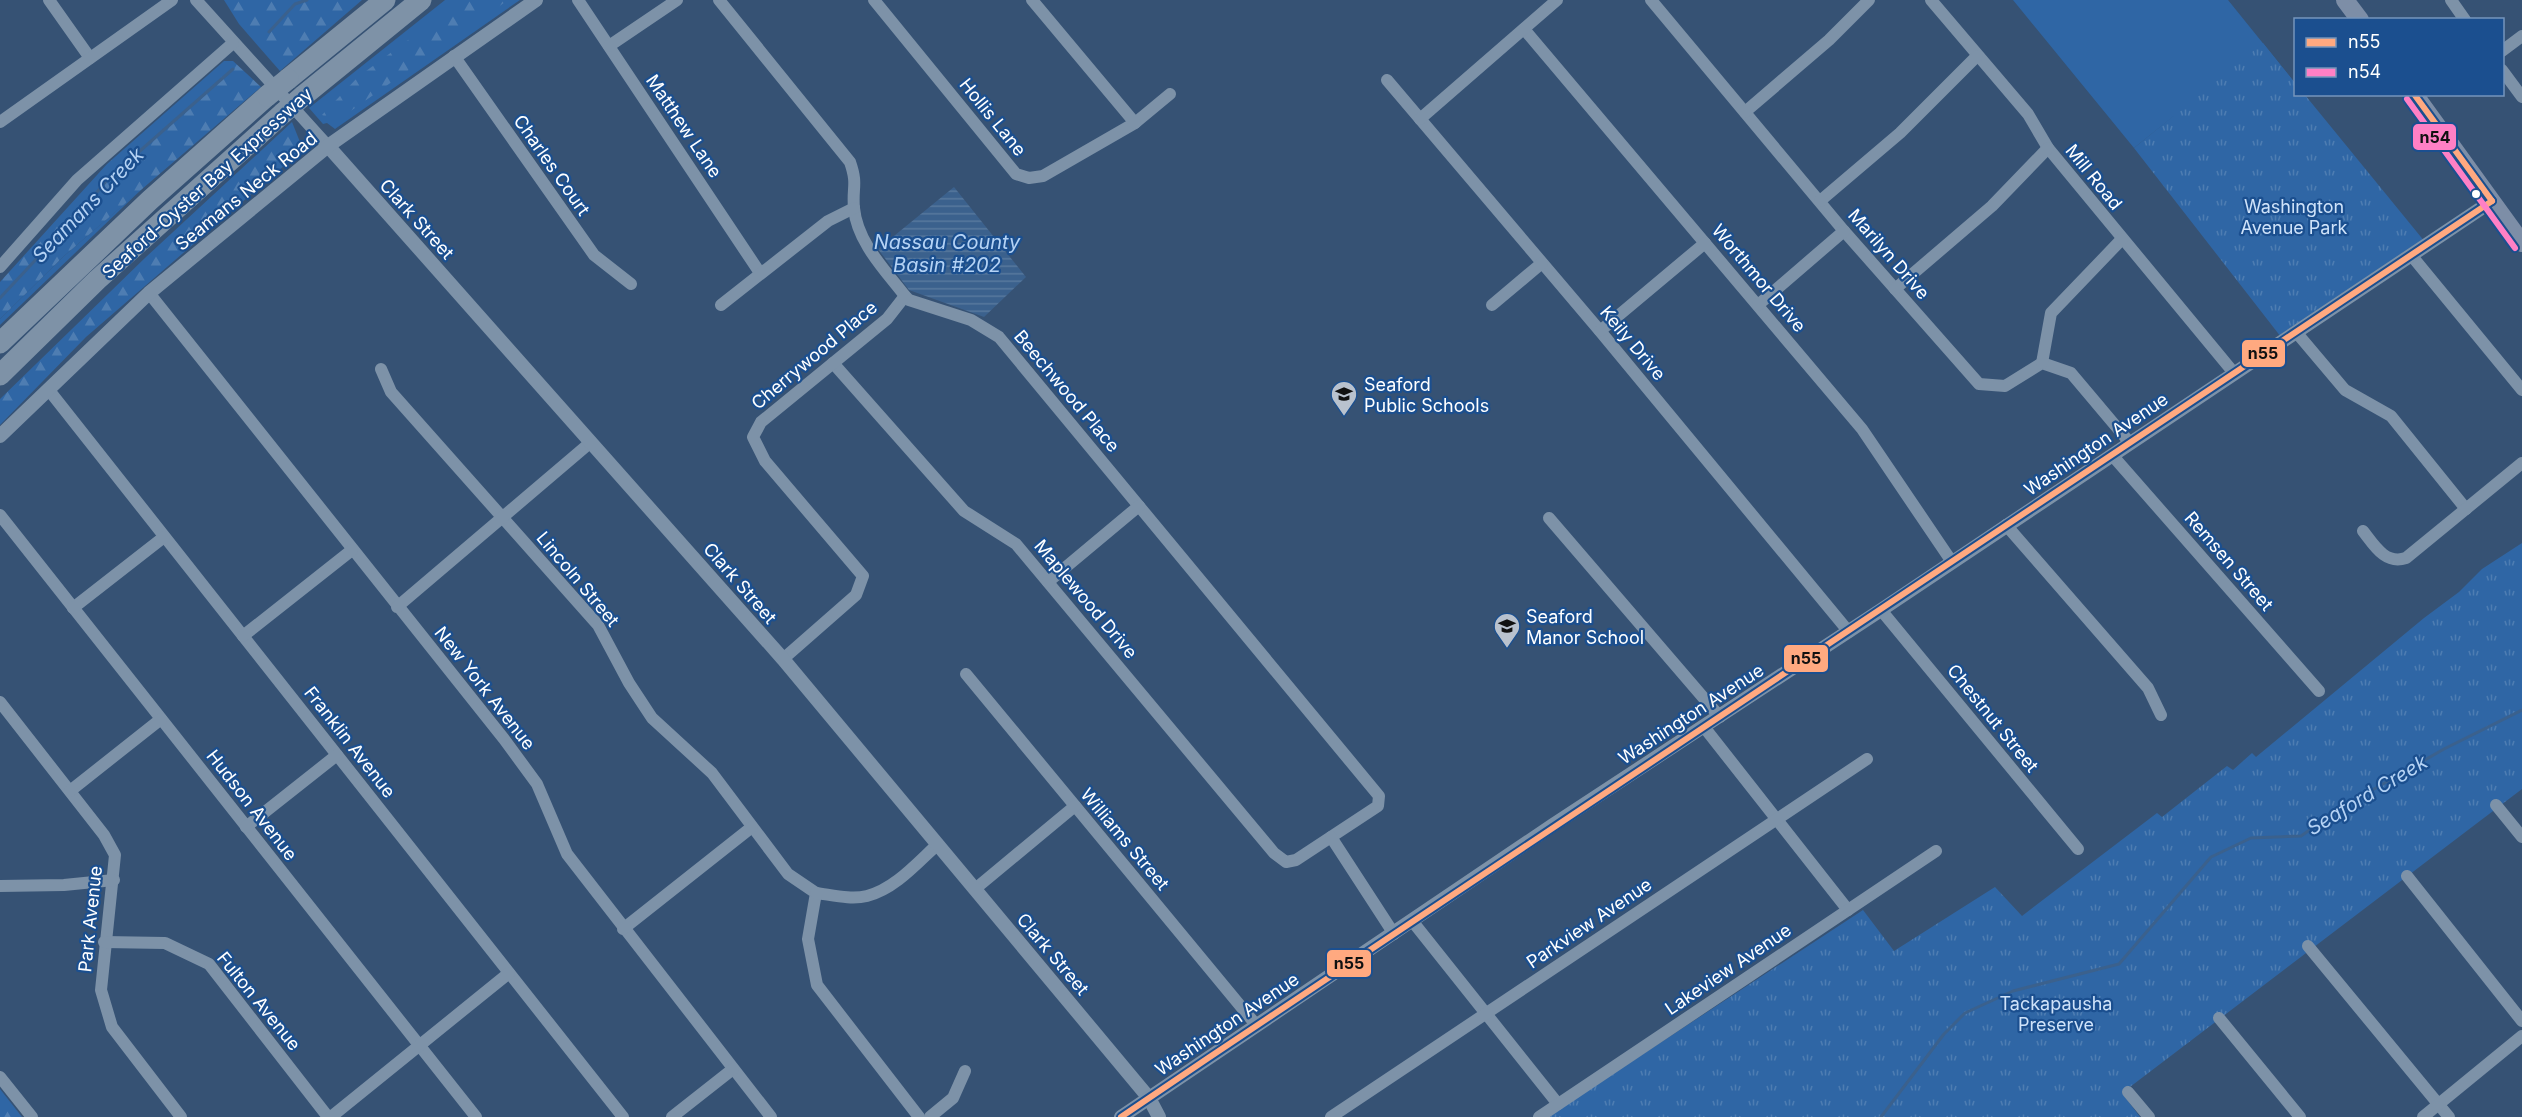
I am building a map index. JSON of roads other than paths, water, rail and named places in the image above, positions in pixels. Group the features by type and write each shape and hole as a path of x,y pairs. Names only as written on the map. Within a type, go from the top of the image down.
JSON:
{"highway":[{"name":"Seaford-Oyster Bay Expressway","path":"0,343 141,208 276,88 385,0"},
{"name":"Seaford-Oyster Bay Expressway","path":"0,375 131,249 283,113 422,0"}],"main road":[{"path":"2346,0 2359,18"},
{"path":"2415,96 2522,243"}],"street":[{"path":"49,0 90,58"},
{"path":"0,122 172,0"},
{"name":"Clark Street","path":"196,0 783,659 1149,1098 1159,1117"},
{"name":"Seamans Neck Road","path":"0,436 149,293 328,146 536,0"},
{"name":"Matthew Lane","path":"578,0 760,273"},
{"path":"609,46 677,0"},
{"path":"719,0 850,162 856,181 854,208 862,238 905,296"},
{"name":"Hollis Lane","path":"874,0 1016,174 1029,178 1043,176 1135,123 1170,94"},
{"path":"1032,0 1135,123"},
{"path":"1420,118 1557,0"},
{"name":"Marilyn Drive","path":"1651,0 1844,231 1978,384 2005,386 2042,363"},
{"path":"1745,112 1829,40 1869,0"},
{"name":"Mill Road","path":"1931,0 2028,114 2048,148 2234,373"},
{"path":"2451,0 2464,18"},
{"name":"Worthmor Drive","path":"1524,29 1862,429 1952,562"},
{"path":"2504,50 2522,36"},
{"path":"0,267 77,180 232,43"},
{"name":"Charles Court","path":"454,56 594,255 631,284"},
{"path":"1820,201 1900,133 1977,56"},
{"path":"2504,73 2522,97"},
{"name":"Keily Drive","path":"1387,80 1600,331 1849,632"},
{"path":"1895,289 1992,206 2048,148"},
{"name":"Washington Avenue","path":"1121,1117 1413,922 1553,825 1849,632 2492,201"},
{"path":"721,305 828,221 854,208"},
{"path":"1758,305 1844,231"},
{"path":"2122,239 2051,313 2042,363 2071,372 2130,443"},
{"path":"1600,331 1705,243"},
{"path":"2411,255 2522,390"},
{"path":"1492,305 1542,263"},
{"name":"New York Avenue","path":"149,293 504,739 537,784 567,854 771,1117"},
{"name":"Cherrywood Place","path":"783,659 856,595 863,576 765,461 753,437 761,422 887,320 905,296"},
{"name":"Beechwood Place","path":"905,296 909,300 971,320 999,337 1379,796 1378,806 1331,837"},
{"path":"2296,332 2344,390 2391,416 2466,508"},
{"name":"Maplewood Drive","path":"833,363 964,511 1016,544 1274,853 1286,862 1301,856 1331,837"},
{"name":"Lincoln Street","path":"381,369 391,392 598,625 652,718 712,773 788,874 816,893 844,897 868,896 898,879 938,844"},
{"name":"Franklin Avenue","path":"48,389 623,1117"},
{"path":"398,607 591,441"},
{"name":"Remsen Street","path":"2112,455 2319,691"},
{"path":"2363,531 2383,555 2398,561 2413,554 2522,463"},
{"path":"1048,582 1139,506"},
{"name":"Hudson Avenue","path":"0,515 476,1117"},
{"path":"1549,518 1720,717"},
{"path":"2006,525 2148,688 2161,715"},
{"path":"73,608 164,537"},
{"path":"243,636 352,550"},
{"name":"Chestnut Street","path":"1881,610 2078,849"},
{"name":"Williams Street","path":"966,674 1257,1026"},
{"name":"Park Avenue","path":"0,702 104,835 114,855 114,880 104,942 101,990 112,1027 182,1117"},
{"path":"70,791 161,719"},
{"path":"1704,727 1848,910"},
{"path":"246,827 337,755"},
{"name":"Parkview Avenue","path":"1331,1117 1866,759"},
{"path":"2496,805 2522,837"},
{"path":"975,889 1075,806"},
{"path":"623,929 752,827"},
{"path":"1331,837 1394,934"},
{"name":"Lakeview Avenue","path":"1539,1117 1936,851"},
{"path":"2407,876 2522,1022"},
{"path":"0,886 64,885 114,880"},
{"path":"816,893 808,939 817,985 919,1117"},
{"path":"1413,922 1558,1104"},
{"name":"Fulton Avenue","path":"104,942 165,943 181,948 209,964 330,1117"},
{"path":"2308,945 2449,1117"},
{"path":"330,1117 509,973"},
{"path":"2219,1018 2300,1117"},
{"path":"2423,1117 2522,1036"},
{"path":"672,1117 733,1068"},
{"path":"930,1117 953,1098 965,1071"},
{"path":"0,1077 32,1117"},
{"path":"2128,1092 2149,1117"}],"water":[{"name":"Nassau County Basin #202","path":"954,187 1026,277 984,317 909,290 878,249"}],"waterway":[{"name":"Seamans Creek","path":"269,32 295,4 307,0"},
{"name":"Seamans Creek","path":"0,298 107,180 233,69"},
{"name":"Seaford Creek","path":"1881,1117 1944,1034 1965,1013 2013,991 2119,964 2211,857 2251,838 2301,836 2348,804 2444,749 2522,710"}],"place":[{"name":"Seaford Public Schools","path":"1344,417"},
{"name":"Seaford Manor School","path":"1507,649"}],"park label":[{"name":"Washington Avenue Park","path":"2294,216"},
{"name":"Tackapausha Preserve","path":"2056,1013"}]}
